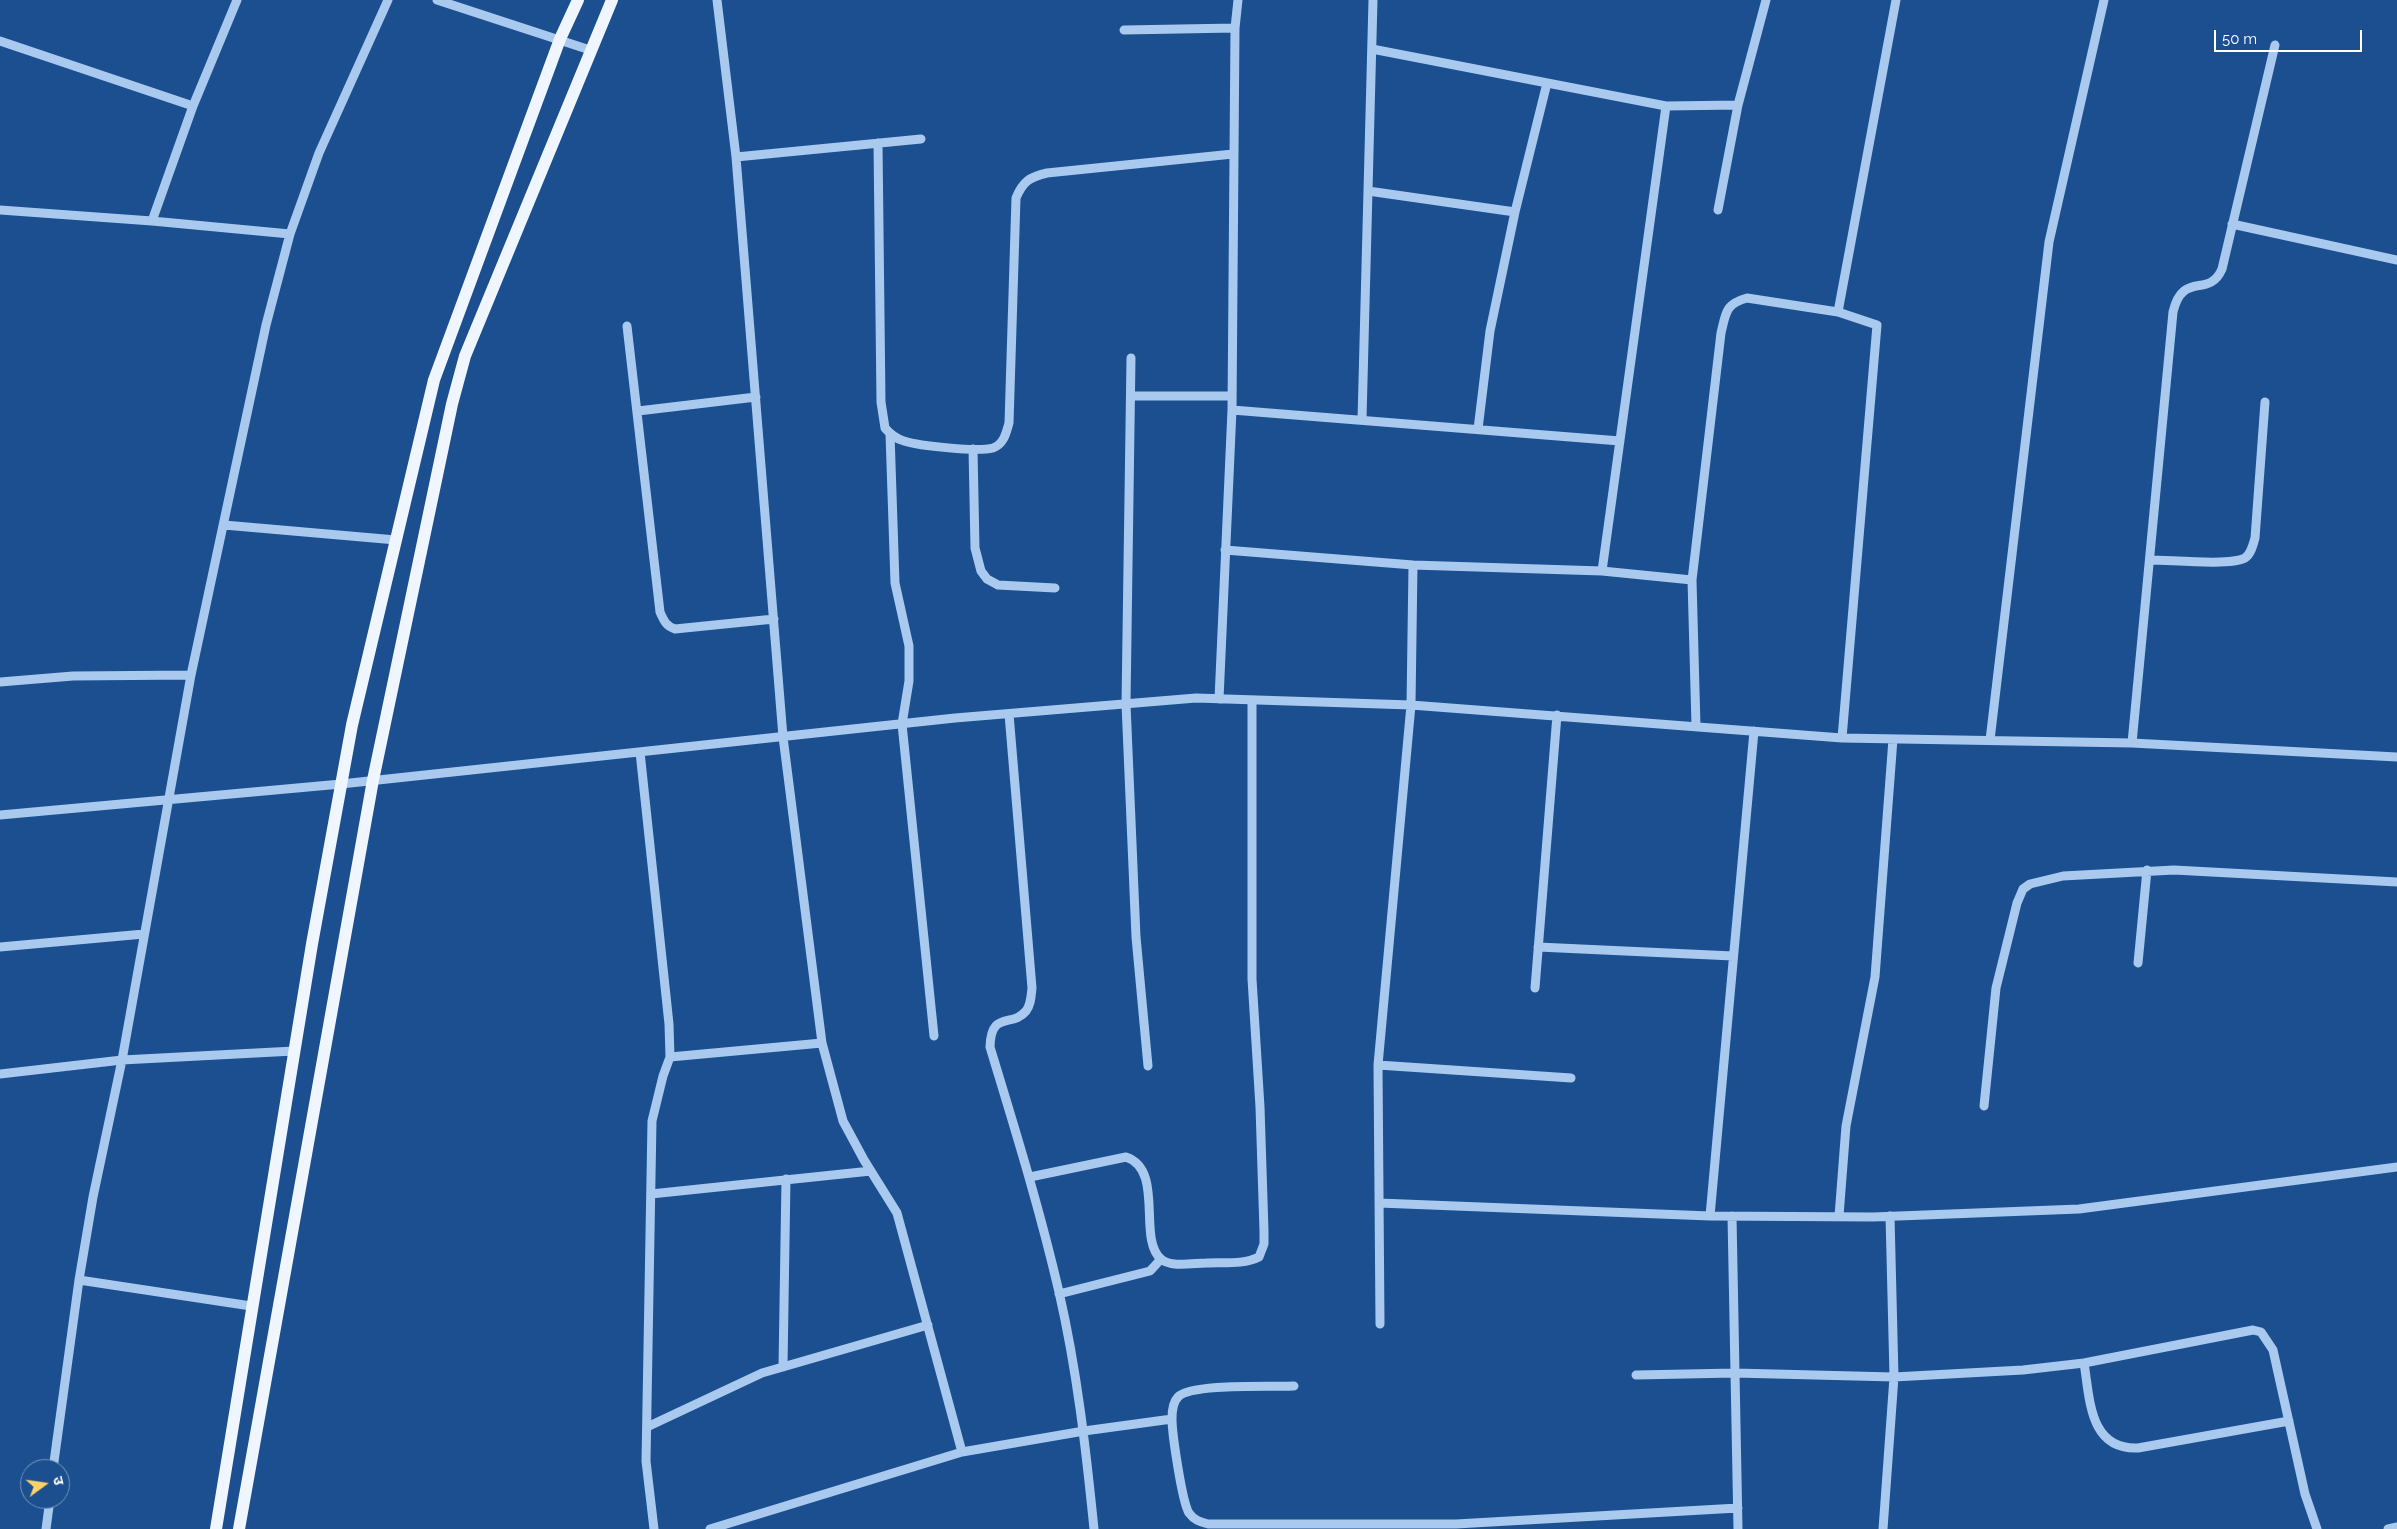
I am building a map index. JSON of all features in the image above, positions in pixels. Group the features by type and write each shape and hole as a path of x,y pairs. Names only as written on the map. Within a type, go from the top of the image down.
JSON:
{"main road":[{"path":"216,1529 294,1051 352,725 434,380 560,39 578,0"},
{"path":"239,1529 373,780 452,404 465,356 612,0"}],"street":[{"path":"152,220 193,106 237,0"},
{"path":"55,1459 79,1280 93,1197 122,1060 191,675 266,325 290,234 319,153 388,0"},
{"path":"436,0 590,50"},
{"path":"717,0 736,157 783,737 822,1043 842,1121 897,1213 962,1452"},
{"path":"1218,699 1232,410 1233,154 1235,28 1238,0"},
{"path":"1362,419 1373,0"},
{"path":"1718,210 1738,105 1766,0"},
{"path":"1838,312 1896,0"},
{"path":"1990,740 2049,242 2104,0"},
{"path":"1124,30 1235,28"},
{"path":"0,41 193,106"},
{"path":"2132,742 2151,560 2173,312 2176,298 2188,288 2205,285 2218,278 2276,45"},
{"path":"1372,49 1666,106 1738,105"},
{"path":"1478,429 1490,331 1515,212 1547,83"},
{"path":"1602,571 1666,106"},
{"path":"736,157 922,139"},
{"path":"878,143 881,402 885,428 890,434 916,444 973,449 993,448 1001,442 1006,434 1009,423 1016,208 1021,186 1031,177 1047,173 1233,154"},
{"path":"1368,191 1515,212"},
{"path":"0,210 152,220 290,234"},
{"path":"2232,224 2397,260"},
{"path":"1696,726 1692,580 1722,333 1727,309 1734,302 1747,298 1838,312 1877,325 1842,738"},
{"path":"627,326 660,612 664,621 668,626 675,629 774,619"},
{"path":"1132,358 1126,704 1136,937 1148,1066"},
{"path":"638,411 756,396"},
{"path":"1131,396 1232,396"},
{"path":"2151,560 2231,561 2246,558 2252,549 2255,538 2265,402"},
{"path":"1232,410 1620,441"},
{"path":"890,434 895,583 908,646 909,681 902,724 934,1036"},
{"path":"973,449 975,548 981,571 987,579 998,585 1055,588"},
{"path":"224,525 396,540"},
{"path":"1225,550 1413,565 1602,571 1692,580"},
{"path":"1380,1324 1378,1065 1411,704 1413,565"},
{"path":"0,682 73,676 191,675"},
{"path":"0,815 341,784 902,724 1196,698 1411,704 1842,738 2132,742 2397,757"},
{"path":"1030,1177 1112,1159 1126,1157 1136,1160 1145,1174 1153,1240 1156,1252 1161,1259 1176,1264 1244,1262 1259,1257 1264,1244 1260,1107 1252,979 1252,700"},
{"path":"1010,714 1032,988 1027,1010 1021,1016 1005,1020 995,1027 990,1047 1030,1177 1060,1294 1084,1431 1094,1529"},
{"path":"1535,988 1556,715"},
{"path":"1710,1216 1754,731"},
{"path":"1840,1216 1846,1126 1875,977 1892,739"},
{"path":"640,752 669,1024 670,1057 663,1076 652,1121 646,1461 654,1529"},
{"path":"2138,963 2147,870"},
{"path":"1984,1106 1996,988 2017,903 2023,889 2030,884 2046,879 2147,870 2397,882"},
{"path":"0,947 144,934"},
{"path":"1538,947 1734,956"},
{"path":"670,1057 822,1043"},
{"path":"0,1074 122,1060 294,1051"},
{"path":"1378,1065 1570,1078"},
{"path":"1379,1203 1710,1216 1890,1216 2080,1209 2397,1167"},
{"path":"651,1194 871,1170"},
{"path":"783,1367 786,1180"},
{"path":"1732,1216 1738,1529"},
{"path":"1883,1529 1894,1377 1890,1216"},
{"path":"1060,1294 1150,1271 1161,1259"},
{"path":"79,1280 251,1306"},
{"path":"647,1427 762,1373 928,1325"},
{"path":"1636,1376 1735,1372 1894,1377 2023,1370 2084,1363 2239,1332 2261,1332 2273,1350 2306,1494 2317,1529"},
{"path":"2084,1363 2098,1428 2113,1445 2138,1448 2289,1421"},
{"path":"1294,1386 1212,1388 1187,1391 1178,1396 1174,1403 1172,1419 1188,1512 1196,1520 1208,1526 1456,1527 1738,1508"},
{"path":"710,1529 962,1452 1084,1431 1172,1419"},
{"path":"46,1529 49,1509"},
{"path":"2388,1529 2397,1527"}]}
